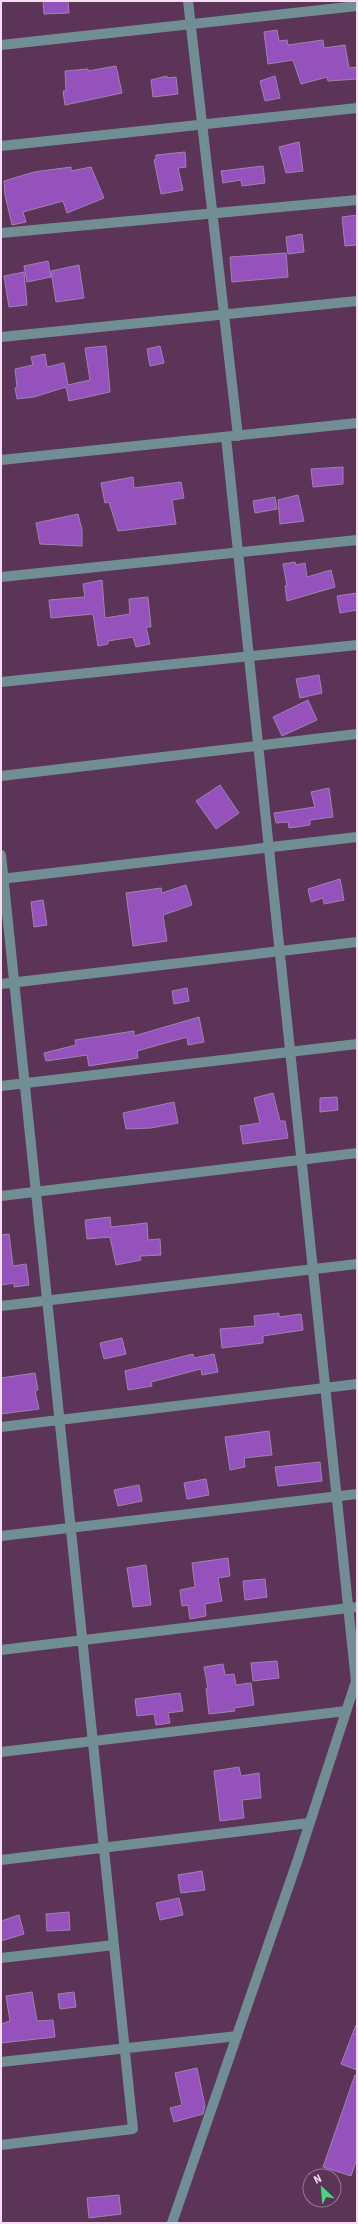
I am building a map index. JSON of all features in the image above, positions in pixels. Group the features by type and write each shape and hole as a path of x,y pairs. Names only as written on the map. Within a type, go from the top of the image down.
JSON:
{"street":[{"path":"188,1 238,436"},
{"path":"1,45 357,6"},
{"path":"1,146 357,108"},
{"path":"1,234 357,200"},
{"path":"1,337 357,301"},
{"path":"1,460 357,423"},
{"path":"172,2223 309,1823 356,1680 353,1608 336,1496 226,437"},
{"path":"1,577 357,540"},
{"path":"1,682 357,645"},
{"path":"1,776 357,734"},
{"path":"2,879 357,837"},
{"path":"1,855 2,879 25,1083 133,2129 1,2145"},
{"path":"1,984 357,942"},
{"path":"1,1086 357,1044"},
{"path":"1,1196 357,1153"},
{"path":"1,1306 357,1264"},
{"path":"1,1426 357,1384"},
{"path":"1,1536 357,1494"},
{"path":"1,1650 353,1608"},
{"path":"1,1752 346,1711"},
{"path":"1,1860 309,1823"},
{"path":"1,1958 114,1945"},
{"path":"1,2062 236,2036"}],"building":[{"path":"43,1 68,1 69,13 44,14"},
{"path":"277,30 279,41 287,40 288,45 323,40 324,48 345,45 349,68 357,67 357,79 328,81 327,77 301,84 293,60 268,64 264,32"},
{"path":"116,66 122,93 65,105 63,91 66,91 65,71 88,69 88,71"},
{"path":"167,76 167,78 176,77 178,94 153,97 151,80"},
{"path":"275,76 280,98 265,101 260,81"},
{"path":"299,142 303,171 286,173 279,147"},
{"path":"185,152 186,167 178,168 183,190 161,194 154,160 156,159 156,155"},
{"path":"263,166 265,183 242,186 241,180 223,183 221,171"},
{"path":"71,167 71,171 91,167 104,198 67,213 63,201 23,212 26,222 12,225 5,195 4,181 34,172"},
{"path":"357,215 357,245 345,246 342,217"},
{"path":"302,234 304,252 288,254 286,237"},
{"path":"286,253 288,277 232,282 230,257"},
{"path":"48,261 51,277 27,282 24,266"},
{"path":"79,265 84,298 56,302 51,271"},
{"path":"24,272 27,305 9,307 4,276"},
{"path":"106,346 110,392 69,401 66,387 34,397 17,399 15,388 17,387 15,369 33,365 31,357 45,354 47,367 64,363 68,385 90,380 85,348"},
{"path":"160,346 164,363 150,366 147,349"},
{"path":"343,467 343,484 313,487 311,469"},
{"path":"133,477 134,488 181,482 184,498 172,500 176,524 118,531 109,502 105,503 101,483"},
{"path":"298,495 304,521 280,524 278,500"},
{"path":"275,497 277,509 255,513 253,501"},
{"path":"78,514 82,530 82,546 40,544 36,523"},
{"path":"295,562 296,565 305,563 307,577 331,570 335,587 287,601 285,586 287,586 283,564"},
{"path":"102,580 105,618 130,614 129,599 148,597 151,627 146,627 150,644 136,647 133,637 108,641 108,644 98,646 93,614 51,618 49,600 85,597 83,584"},
{"path":"357,593 357,610 340,613 337,596"},
{"path":"319,675 322,693 300,698 296,679"},
{"path":"308,700 317,720 282,736 273,717"},
{"path":"220,785 239,813 216,829 196,801"},
{"path":"329,788 333,817 310,820 310,825 289,828 288,822 276,823 274,813 315,807 311,792"},
{"path":"340,879 344,900 324,904 323,898 311,902 308,889"},
{"path":"186,885 192,905 163,915 167,941 133,946 126,893 161,888 162,893"},
{"path":"43,900 47,925 34,927 31,902"},
{"path":"187,988 189,1001 174,1004 172,991"},
{"path":"199,1017 204,1042 188,1045 187,1037 137,1051 138,1058 89,1066 87,1055 46,1061 44,1053 76,1045 75,1040 134,1031 134,1036"},
{"path":"273,1093 280,1121 285,1121 288,1138 243,1144 240,1126 260,1123 254,1098"},
{"path":"337,1097 338,1110 320,1112 320,1098"},
{"path":"174,1102 178,1123 151,1128 126,1129 123,1113"},
{"path":"110,1217 111,1227 147,1223 148,1240 160,1239 161,1255 140,1256 141,1260 116,1265 110,1237 87,1239 85,1220"},
{"path":"9,1234 13,1266 26,1264 29,1285 14,1287 14,1283 1,1285 1,1235"},
{"path":"279,1313 279,1317 301,1314 303,1330 263,1336 263,1343 222,1348 220,1329 255,1326 254,1316"},
{"path":"122,1338 126,1354 104,1359 100,1343"},
{"path":"193,1354 194,1358 214,1354 218,1372 202,1375 201,1369 151,1382 152,1386 128,1390 125,1371"},
{"path":"35,1373 38,1390 35,1391 39,1409 1,1414 1,1378"},
{"path":"269,1431 272,1455 244,1458 245,1467 230,1470 225,1437"},
{"path":"320,1462 322,1481 278,1486 275,1467"},
{"path":"206,1479 209,1495 187,1499 184,1483"},
{"path":"139,1485 142,1501 118,1506 114,1490"},
{"path":"228,1558 230,1576 218,1578 222,1601 205,1604 206,1616 190,1619 188,1605 182,1606 180,1590 195,1587 192,1563"},
{"path":"146,1565 151,1605 133,1607 127,1568"},
{"path":"265,1579 267,1597 245,1600 243,1581"},
{"path":"277,1661 279,1678 253,1681 251,1663"},
{"path":"223,1664 225,1675 234,1674 236,1685 251,1683 254,1705 234,1708 235,1711 209,1714 206,1689 208,1688 204,1667"},
{"path":"180,1693 183,1711 168,1713 170,1723 156,1725 154,1714 137,1716 135,1699"},
{"path":"239,1767 241,1776 259,1773 261,1798 242,1800 244,1818 220,1821 214,1771"},
{"path":"202,1871 205,1890 181,1893 178,1875"},
{"path":"179,1898 183,1915 160,1920 156,1903"},
{"path":"69,1912 70,1930 47,1931 46,1914"},
{"path":"19,1915 24,1934 1,1941 1,1921"},
{"path":"32,1992 37,2021 53,2020 55,2037 1,2043 1,2024 10,2021 6,1996"},
{"path":"74,1992 76,2007 60,2009 58,1994"},
{"path":"357,2025 357,2070 341,2064"},
{"path":"197,2068 205,2106 203,2114 174,2122 170,2108 182,2105 175,2073"},
{"path":"355,2075 357,2075 357,2159 351,2176 342,2173 342,2168 323,2167"},
{"path":"119,2195 121,2214 89,2218 87,2198"}]}
